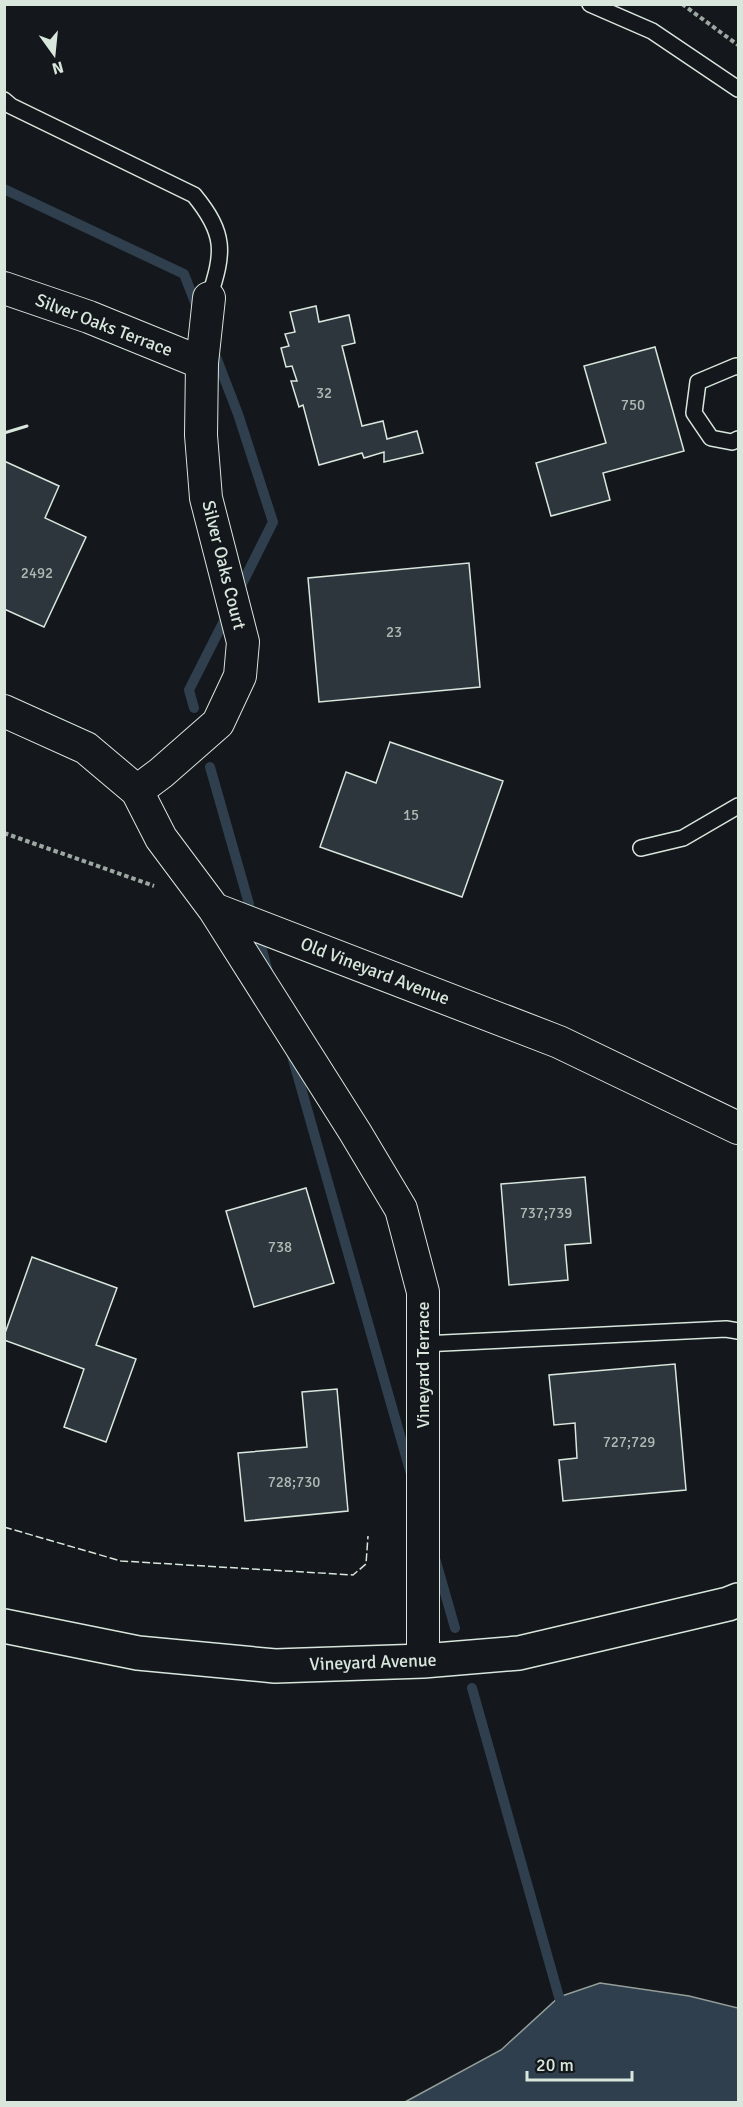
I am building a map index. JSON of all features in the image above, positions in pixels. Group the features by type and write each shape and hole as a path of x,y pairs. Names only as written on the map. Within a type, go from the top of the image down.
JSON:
{"street":[{"name":"Silver Oaks Terrace","path":"4,288 89,317 202,363"},
{"name":"Silver Oaks Court","path":"137,790 161,773 218,723 240,676 243,642 206,498 201,435 202,363 209,298"},
{"path":"4,711 86,748 137,790"},
{"name":"Vineyard Terrace","path":"137,790 160,838 214,909 401,1209 423,1292 423,1661"},
{"name":"Old Vineyard Avenue","path":"214,909 559,1042 738,1128"},
{"name":"Vineyard Avenue","path":"4,1626 138,1653 275,1666 423,1661 519,1653 738,1600"}],"lane":[{"path":"590,4 652,31 738,89"},
{"path":"4,100 194,195 210,215 221,243 219,268 209,298"},
{"path":"738,367 698,382 694,413 711,438 732,442 738,439"},
{"path":"641,849 683,838 738,806"},
{"path":"423,1344 726,1329 738,1331"}],"path":[{"path":"682,4 738,45"},
{"path":"4,833 164,890"}],"water":[{"path":"600,1983 689,1996 738,2008 738,2102 405,2102 501,2050 559,1997"}],"building":[{"path":"316,306 319,322 349,315 355,343 342,346 362,426 383,421 387,439 417,431 423,453 384,462 384,452 364,458 362,453 319,465 303,405 299,407 291,381 297,381 292,366 286,367 281,348 289,346 285,334 295,332 290,312"},
{"path":"655,347 684,451 603,473 610,500 551,516 536,463 606,443 584,366"},
{"path":"4,461 59,486 45,518 86,537 44,627 4,609"},
{"path":"469,563 480,687 319,702 308,578"},
{"path":"390,742 503,781 462,897 320,847 346,772 376,783"},
{"path":"585,1177 591,1243 565,1245 568,1280 509,1285 501,1184"},
{"path":"306,1188 334,1283 254,1307 226,1211"},
{"path":"32,1257 117,1288 96,1345 136,1359 106,1442 64,1427 84,1369 4,1340"},
{"path":"675,1364 686,1490 563,1501 559,1460 577,1458 575,1423 554,1425 549,1375"},
{"path":"337,1389 348,1511 245,1521 238,1453 307,1447 302,1392"}],"waterway":[{"path":"4,189 184,274 198,310"},
{"path":"213,349 238,414 273,522 238,592"},
{"path":"194,708 189,690 229,611"},
{"path":"210,767 249,904"},
{"path":"261,946 268,972"},
{"path":"292,1056 411,1474"},
{"path":"435,1558 455,1628"},
{"path":"472,1688 559,1997 565,2008"}],"fence":[{"path":"4,1527 121,1561 353,1575 366,1564 368,1536"}],"wall":[{"path":"4,433 27,426"}]}
